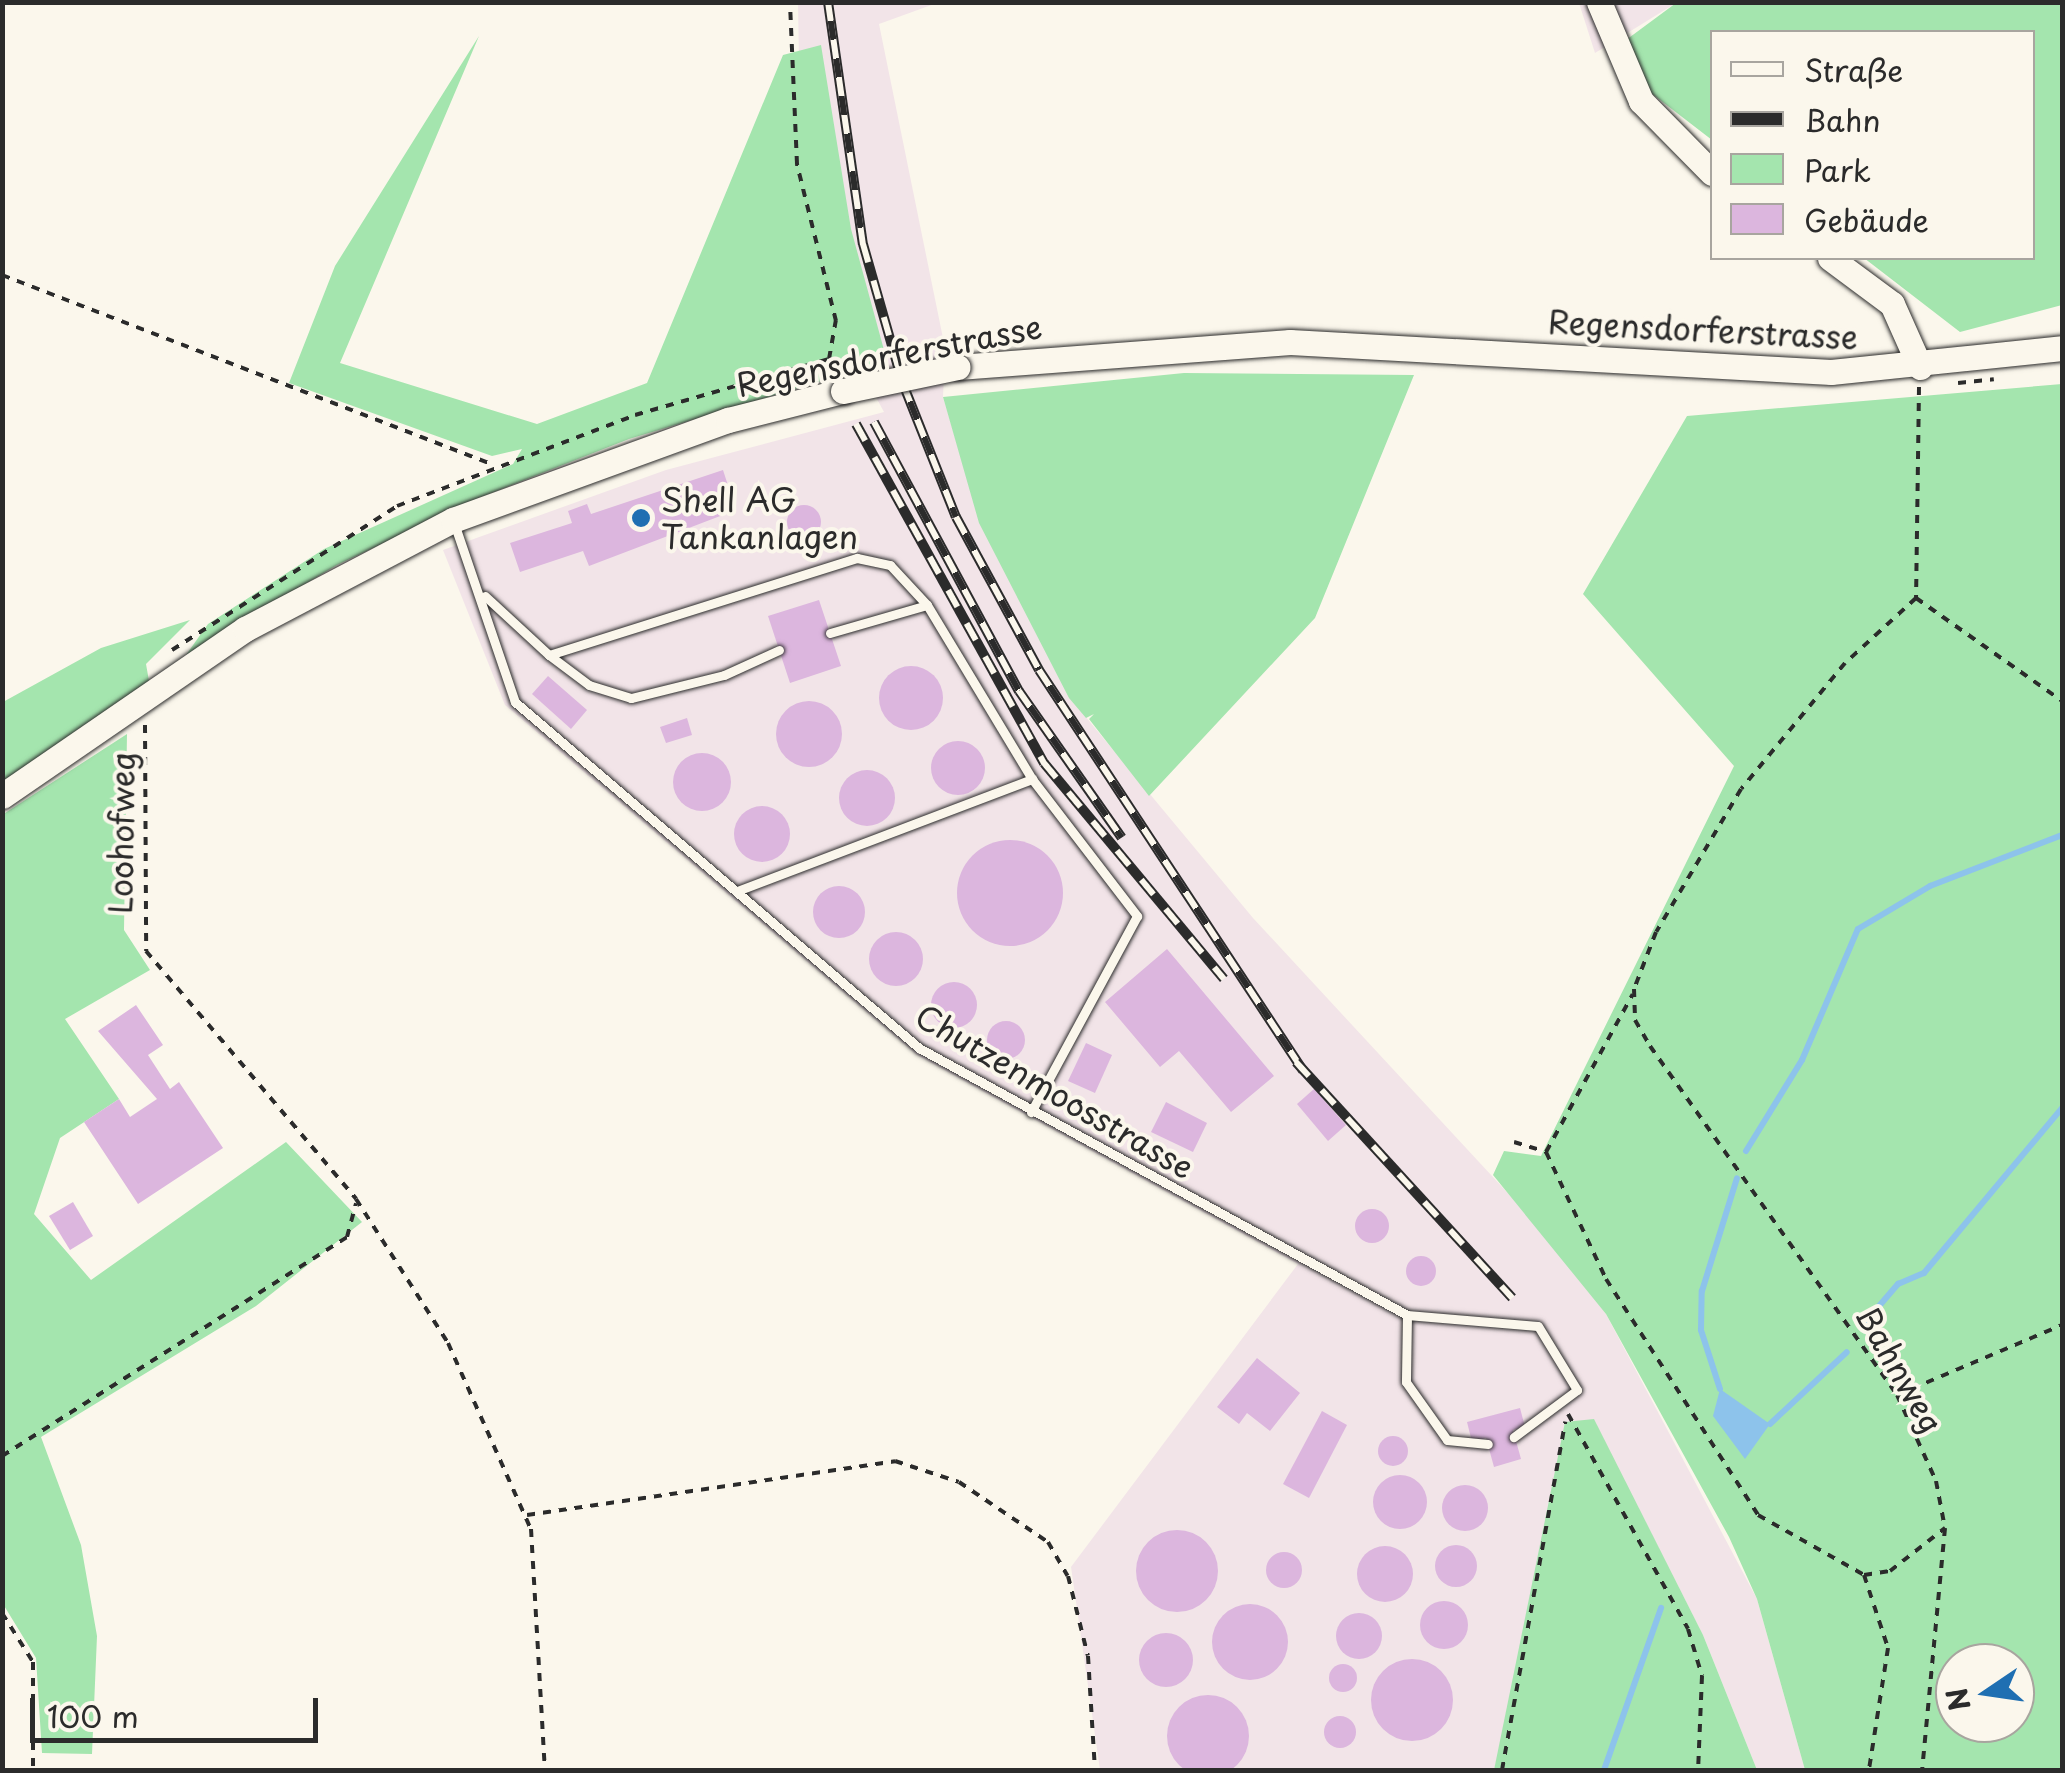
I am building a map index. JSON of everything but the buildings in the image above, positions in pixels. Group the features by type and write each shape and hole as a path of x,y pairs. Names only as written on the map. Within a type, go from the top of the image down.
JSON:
{"street":[{"path":"1599,2 1641,101 1710,171"},
{"path":"1833,260 1892,304 1920,368"},
{"name":"Regensdorferstrasse","path":"2,796 244,628 453,520 711,425 842,390 958,368 1290,342 1788,372 1920,368 2062,348"}],"lane":[{"name":"Chutzenmoosstrasse","path":"453,520 484,595 497,665 515,702 919,1048 1407,1315 1538,1326 1577,1390"},
{"path":"549,655 858,558 890,565 927,605 1032,780 1137,916 1031,1112"},
{"path":"484,595 549,655 589,685 631,698 724,676 779,650"},
{"path":"830,633 927,605"},
{"path":"736,891 1032,780"},
{"path":"1407,1315 1406,1382 1447,1440 1488,1444"},
{"path":"1514,1437 1577,1390"}],"path":[{"path":"790,2 797,164 836,321"},
{"path":"2,275 494,465"},
{"path":"1546,1152 1634,990 1656,932 1742,790 1845,663 1916,598 1920,368"},
{"path":"1916,598 2062,701"},
{"name":"Loohofweg","path":"146,716 146,951 356,1199"},
{"name":"Bahnweg","path":"1634,990 1635,1020 1650,1046 1897,1395 1936,1481 1945,1528 1922,1770"},
{"path":"1514,1142 1546,1152 1606,1279 1758,1515 1864,1575 1890,1571 1945,1528"},
{"path":"2,1456 346,1238 356,1199"},
{"path":"356,1199 448,1343 527,1516 545,1770"},
{"path":"1897,1395 2062,1325"},
{"path":"1502,1770 1565,1422 1577,1390"},
{"path":"1565,1422 1688,1628 1702,1676 1698,1770"},
{"path":"527,1516 896,1461 959,1482 1048,1542 1068,1576 1088,1656 1096,1770"},
{"path":"1864,1575 1888,1648 1869,1770"},
{"path":"2,1612 32,1662 32,1770"}],"shaded area":[{"path":"798,3 937,3 879,24 945,348 943,397 980,521 1070,698 1253,918 1566,1256 1606,1314 1757,1599 1805,1770 1757,1770 1703,1635 1593,1419 1494,1770 1100,1770 1071,1567 1298,1264 917,1055 505,705 443,550 666,470 884,412 857,362 800,119"},
{"path":"1579,3 1676,3 1595,53"}],"green space":[{"path":"1676,3 2062,3 2062,305 1960,332 1867,260 2035,260 2035,30 1710,30 1710,138 1651,93 1626,40"},
{"path":"479,36 340,363 537,424 647,383 783,55 821,45 851,229 887,361 629,439 479,498 337,565 186,655 208,624 324,549 513,464 522,449 492,456 289,383 335,266"},
{"path":"1184,373 1414,375 1315,618 1149,796 1089,719 1094,714 1086,718 1069,698 979,523 943,397"},
{"path":"2062,384 2062,1770 1805,1770 1757,1599 1729,1537 1606,1314 1493,1175 1504,1151 1541,1156 1734,766 1583,594 1687,416"},
{"path":"190,620 146,664 149,681 3,783 3,702 101,648"},
{"path":"127,734 124,930 150,970 65,1019 119,1099 60,1138 34,1214 91,1280 286,1142 362,1222 256,1306 41,1437 81,1545 97,1636 92,1754 42,1753 36,1658 3,1604 2,815"},
{"path":"1594,1419 1703,1635 1757,1770 1494,1770 1565,1422"}],"water":[{"path":"1720,1389 1770,1424 1745,1459 1713,1416"}],"waterway":[{"path":"1746,1151 1802,1060 1858,929 1930,886 2062,835"},
{"path":"1861,1327 1898,1284 1924,1273 2062,1108"},
{"path":"1720,1389 1701,1330 1702,1291 1737,1178"},
{"path":"1770,1424 1847,1352"},
{"path":"1604,1770 1661,1608"}],"railway":[{"path":"828,2 863,244 903,384 956,517 1039,670 1303,1071"},
{"path":"874,422 1019,691 1122,838"},
{"path":"856,424 1044,763 1224,979"},
{"path":"1296,1062 1512,1298"}],"place":[{"name":"Shell AG Tankanlagen","path":"641,518"}]}
